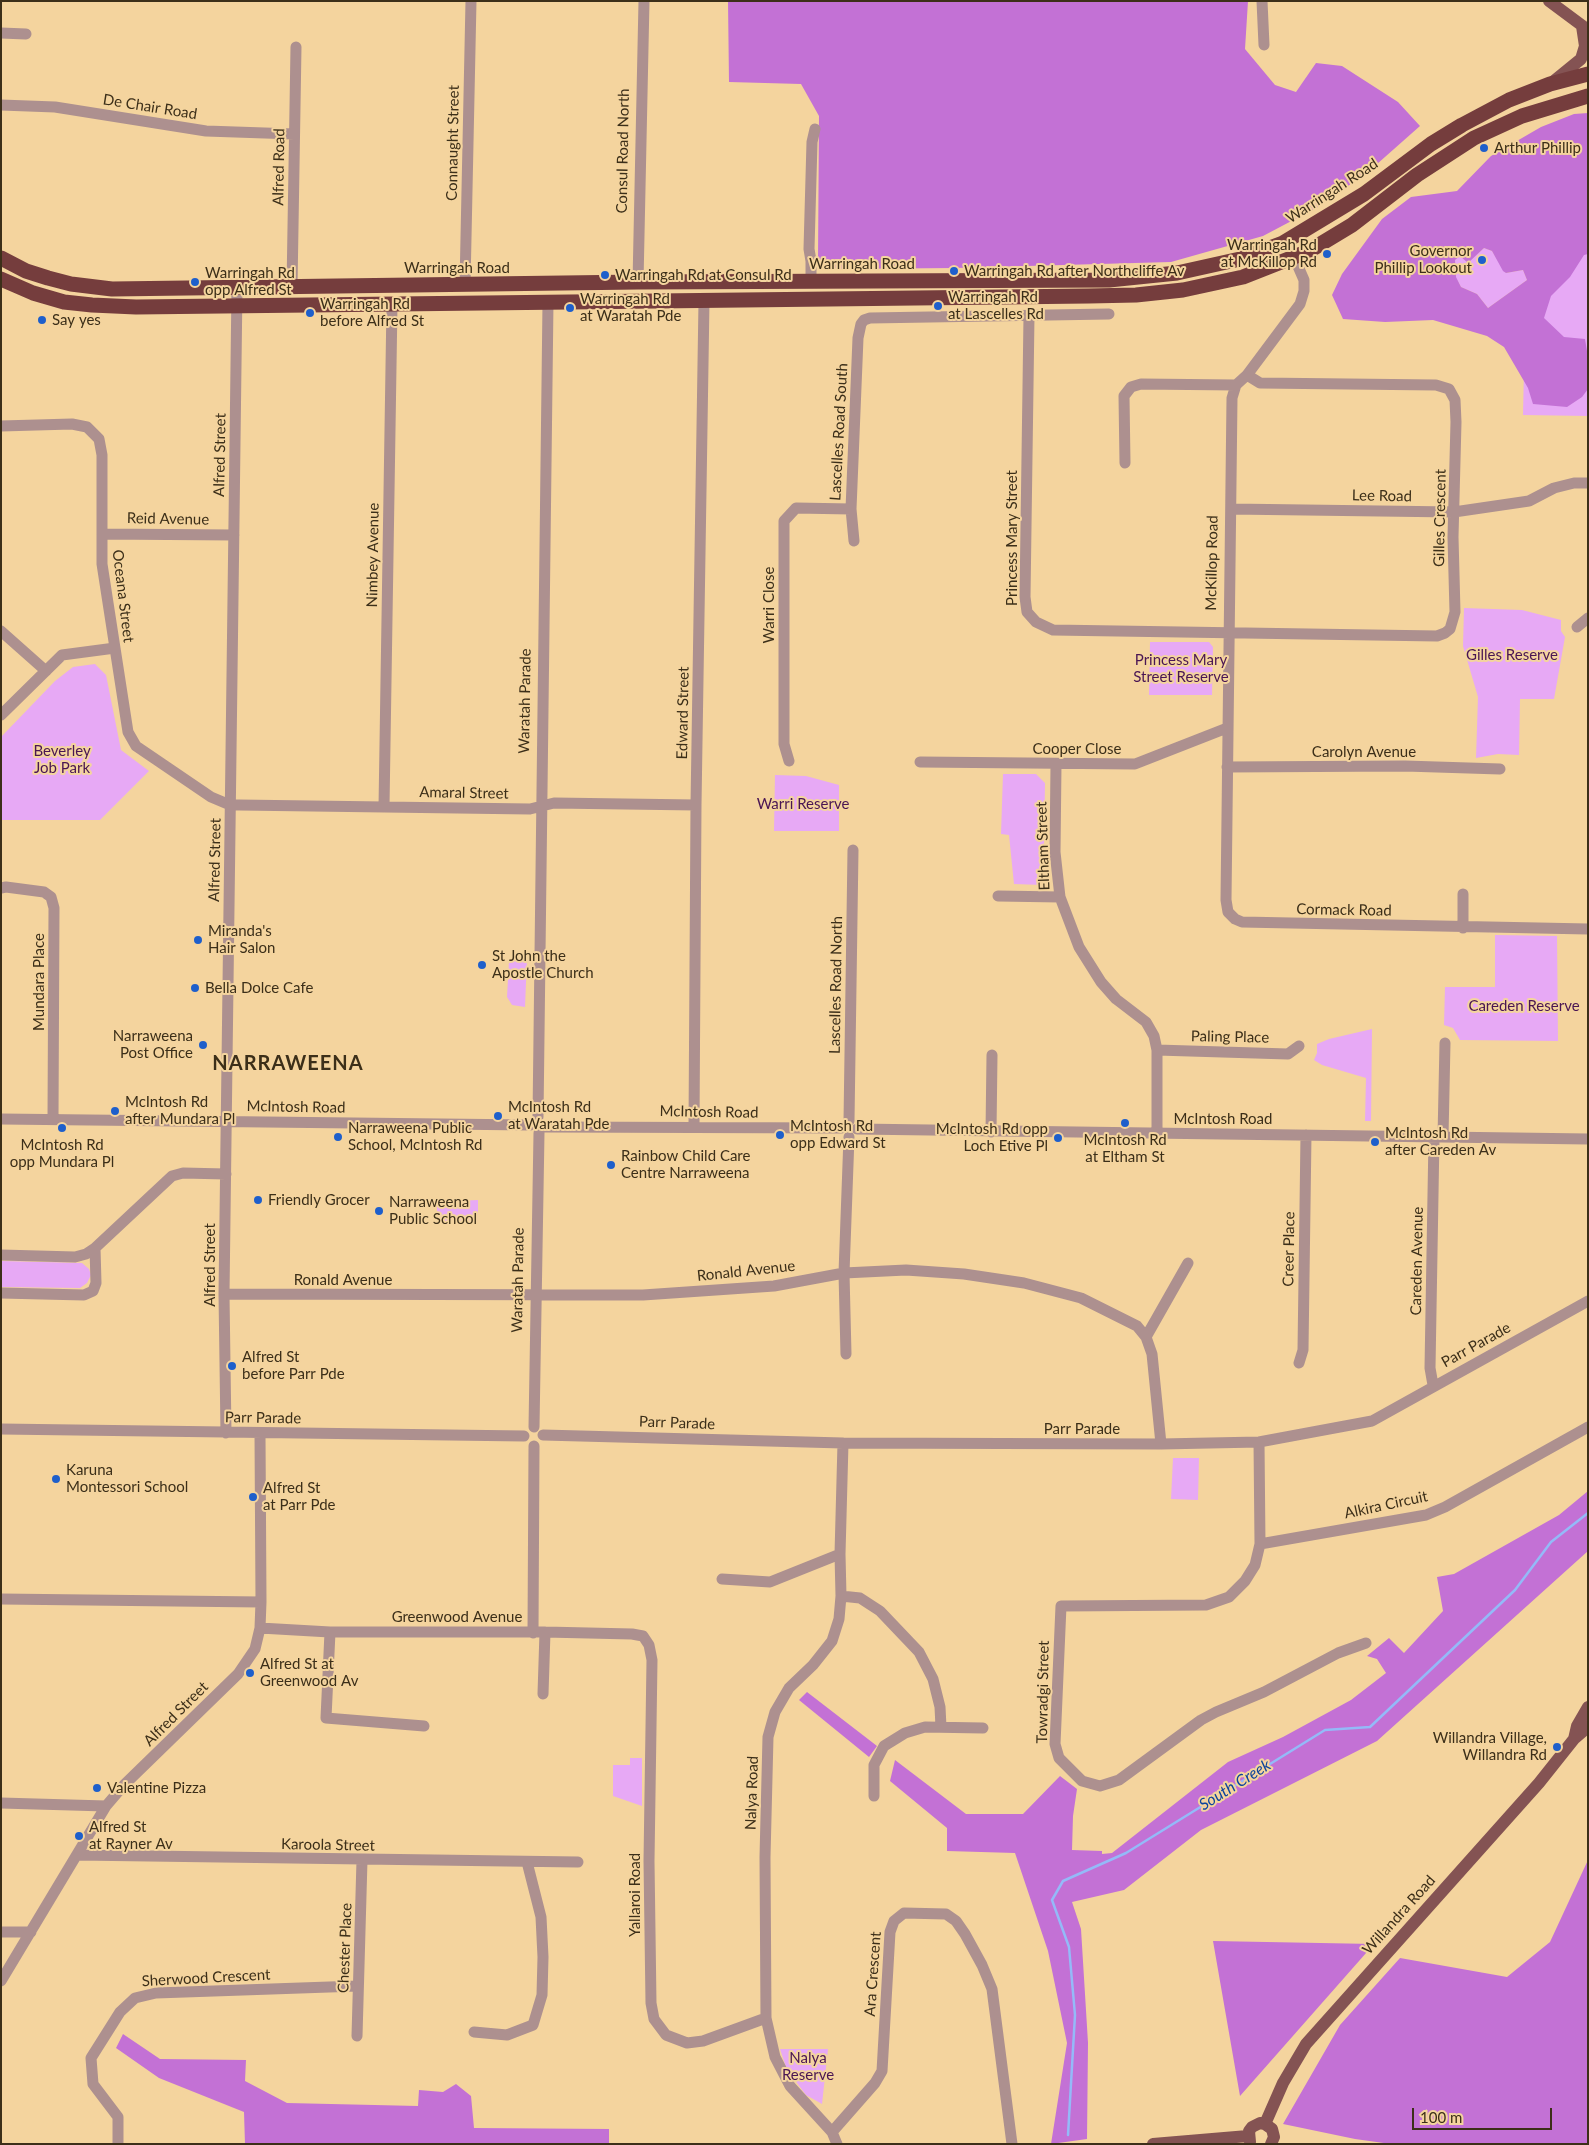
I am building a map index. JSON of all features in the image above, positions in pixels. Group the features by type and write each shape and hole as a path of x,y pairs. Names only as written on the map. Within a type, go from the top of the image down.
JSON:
{"highway":[{"name":"Warringah Road","path":"1,258 26,271 91,288 137,289 638,282 1109,280 1177,274 1220,265 1254,255 1285,241 1364,194 1431,144 1462,124 1509,100 1550,84 1588,74"},
{"path":"1,279 33,293 77,304 136,307 1144,294 1213,284 1243,277 1294,257 1352,225 1417,175 1474,138 1522,116 1588,96"},
{"path":"1285,241 1294,257"},
{"name":"Consul Road North","path":"638,282 638,301"},
{"name":"Waratah Parade","path":"547,284 548,302"}],"main road":[{"path":"1549,1 1585,28 1585,46 1581,58 1550,84"},
{"name":"Willandra Road","path":"1574,1739 1577,1726 1588,1707"},
{"name":"Willandra Road","path":"1265,2124 1286,2077 1306,2044 1539,1783 1574,1739 1588,1727"},
{"path":"1153,2144 1250,2140 1252,2127 1256,2124 1265,2124 1273,2133 1271,2144"}],"street":[{"name":"Connaught Street","path":"465,285 470,1"},
{"name":"Consul Road North","path":"638,282 644,1"},
{"path":"1262,1 1264,45"},
{"path":"1,33 26,34"},
{"name":"Alfred Road","path":"292,287 296,47"},
{"name":"De Chair Road","path":"1,105 55,107 206,131 294,134"},
{"path":"812,282 809,249 812,142 815,129"},
{"path":"1125,463 1124,396 1131,387 1142,384 1236,385 1247,375 1300,304 1304,290 1304,280 1294,257"},
{"name":"Alfred Street","path":"226,1432 224,1294 237,288"},
{"path":"912,298 912,319 1109,314"},
{"name":"Edward Street","path":"694,1126 696,805 704,301"},
{"name":"Waratah Parade","path":"534,1121 541,806 548,302"},
{"name":"Nimbey Avenue","path":"384,807 392,304"},
{"name":"Princess Mary Street","path":"1029,316 1025,597 1027,612 1036,622 1053,630 1228,632"},
{"name":"Lascelles Road South","path":"854,541 851,509 858,338 861,324 870,318 912,319"},
{"name":"Gilles Crescent","path":"1228,632 1437,636 1450,629 1454,612 1456,422 1455,400 1449,390 1436,385 1260,383 1247,375"},
{"name":"McKillop Road","path":"1228,912 1226,900 1228,632 1232,398 1236,385"},
{"name":"Oceana Street","path":"1,426 72,424 87,427 98,439 102,455 102,564 128,732 133,743 211,796 230,805"},
{"name":"Lee Road","path":"1231,509 1454,512 1529,500 1554,488 1574,483 1588,483"},
{"name":"Warri Close","path":"790,761 784,744 784,521 796,508 851,509"},
{"name":"Reid Avenue","path":"102,534 234,535"},
{"path":"1577,627 1588,618"},
{"path":"1,631 46,671"},
{"path":"1,715 62,655 115,648"},
{"name":"Cooper Close","path":"920,762 1135,764 1227,728"},
{"name":"Eltham Street","path":"1056,764 1055,852 1060,897 1074,936 1090,966 1112,995 1146,1022 1154,1036 1158,1050 1156,1134"},
{"name":"Carolyn Avenue","path":"1227,767 1405,766 1500,769"},
{"name":"Amaral Street","path":"230,805 530,809 554,803 696,805"},
{"name":"Lascelles Road North","path":"846,1354 844,1274 849,1129 853,850"},
{"name":"Mundara Place","path":"1,888 44,892 51,897 54,908 53,1120"},
{"path":"1463,894 1463,928"},
{"path":"998,896 1060,897"},
{"name":"Cormack Road","path":"1228,912 1234,919 1242,922 1463,928 1588,929"},
{"name":"Careden Avenue","path":"1433,1385 1430,1368 1438,1137 1445,1043"},
{"name":"Paling Place","path":"1158,1050 1288,1054 1299,1046"},
{"path":"991,1132 992,1055"},
{"name":"McIntosh Road","path":"1,1119 534,1121"},
{"path":"534,1121 532,1131 542,1130"},
{"name":"McIntosh Road","path":"542,1130 694,1126 991,1132 1588,1139"},
{"name":"Waratah Parade","path":"534,1426 536,1296 542,1130"},
{"name":"Creer Place","path":"1299,1363 1303,1350 1306,1135"},
{"path":"1,1255 75,1257 86,1254 95,1248 172,1176 183,1173 226,1174"},
{"path":"1,1293 84,1295 93,1291 96,1283 95,1248"},
{"path":"1161,1444 1152,1354 1146,1337 1188,1263"},
{"name":"Ronald Avenue","path":"224,1294 643,1295 774,1286 844,1274 925,1272 964,1274 1024,1283 1081,1298 1137,1326 1146,1337"},
{"name":"Parr Parade","path":"543,1435 843,1443 1161,1444 1259,1442 1372,1420 1588,1301"},
{"path":"534,1426 540,1429 543,1435 541,1442 534,1446 528,1443 524,1436 527,1429 534,1426"},
{"name":"Alkira Circuit","path":"1260,1544 1426,1515 1445,1507 1588,1428"},
{"name":"Parr Parade","path":"1,1429 260,1434 524,1436"},
{"name":"Alfred Street","path":"1,1981 106,1806 124,1785 244,1668 255,1649 260,1628 261,1602 260,1434"},
{"name":"Towradgi Street","path":"1259,1442 1260,1544 1255,1565 1245,1581 1229,1597 1206,1605 1061,1606 1055,1744 1059,1758 1082,1781 1100,1786 1119,1780 1208,1716 1264,1692 1338,1653 1366,1643"},
{"name":"Nalya Road","path":"837,2144 832,2132 790,2086 775,2057 766,2018 765,1857 768,1736 775,1712 789,1688 832,1641 839,1619 843,1443"},
{"path":"533,1632 534,1446"},
{"path":"722,1579 770,1582 840,1554"},
{"path":"841,1596 860,1598 880,1611 919,1652 934,1679 940,1707 941,1727"},
{"path":"1,1599 261,1602"},
{"name":"Greenwood Avenue","path":"260,1628 330,1632 632,1634 643,1636 648,1645"},
{"path":"330,1632 326,1718 424,1726"},
{"path":"543,1694 545,1632"},
{"name":"Yallaroi Road","path":"648,1645 652,1660 649,1861 651,2003 654,2019 666,2035 687,2043 703,2041 766,2018"},
{"path":"874,1796 874,1765 884,1746 905,1733 925,1727 983,1728"},
{"path":"1,1803 106,1806"},
{"name":"Karoola Street","path":"77,1855 578,1862"},
{"name":"Chester Place","path":"357,2036 362,1860"},
{"path":"474,2032 507,2035 533,2025 542,1995 543,1957 540,1917 527,1862"},
{"name":"Ara Crescent","path":"832,2132 876,2084 882,2071 890,1932 894,1921 904,1913 946,1914 956,1921 966,1934 992,1989 1012,2144"},
{"path":"1,1932 31,1932"},
{"name":"Sherwood Crescent","path":"118,2144 118,2117 93,2084 91,2058 120,2012 135,1998 156,1994 358,1986"}],"green space":[{"path":"1588,122 1588,416 1523,415 1525,320"},
{"path":"1484,248 1492,251 1506,273 1523,270 1527,280 1488,308 1477,294 1461,287 1456,278 1455,260 1460,255 1468,263"},
{"name":"Gilles Reserve","path":"1464,608 1522,610 1561,620 1561,631 1565,637 1554,699 1520,699 1519,755 1498,754 1476,758 1478,697 1463,646"},
{"name":"Princess Mary Street Reserve","path":"1150,642 1209,642 1213,647 1212,695 1149,695"},
{"name":"Beverley Job Park","path":"95,664 106,675 121,750 149,771 100,820 1,820 1,737 55,681 73,667"},
{"path":"1003,774 1036,774 1045,783 1044,847 1046,880 1042,885 1014,884 1009,835 1001,834"},
{"name":"Warri Reserve","path":"775,775 806,776 839,785 839,831 774,831"},
{"name":"Careden Reserve","path":"1495,935 1557,936 1558,1041 1460,1040 1453,1028 1444,1025 1445,987 1495,987"},
{"path":"527,958 525,1007 512,1005 507,997 509,961"},
{"path":"1372,1029 1371,1121 1365,1121 1366,1078 1322,1065 1314,1060 1317,1053 1317,1044 1329,1039"},
{"path":"478,1200 478,1222 437,1224 437,1202"},
{"path":"1,1261 82,1263 89,1269 91,1275 87,1283 80,1288 1,1287"},
{"path":"1173,1458 1199,1458 1198,1500 1171,1499"},
{"path":"630,1758 642,1758 642,1806 613,1796 613,1765 630,1765"},
{"name":"Nalya Reserve","path":"780,2049 828,2049 822,2104 806,2095 787,2070"}],"shaded area":[{"path":"728,1 1248,1 1245,49 1275,85 1296,92 1316,63 1342,66 1398,102 1420,126 1368,172 1318,207 1263,236 1171,262 837,269 818,260 819,116 801,84 729,82"},
{"path":"1588,113 1588,254 1584,255 1570,277 1551,296 1544,318 1564,337 1585,339 1588,357 1588,389 1582,397 1567,407 1533,404 1528,388 1504,347 1487,336 1433,320 1385,322 1343,319 1332,295 1342,274 1382,219 1411,197 1457,191 1491,156 1541,127 1574,114","holes":["1484,248 1492,251 1503,271 1506,273 1523,270 1527,280 1488,308 1477,294 1461,287 1456,277 1455,260 1460,256 1468,263"]},
{"path":"1588,1491 1588,1551 1377,1741 1201,1830 1124,1890 1072,1902 1081,1929 1088,2043 1087,2139 1051,2144 1067,2043 1048,1951 1015,1853 947,1851 947,1828 890,1781 895,1760 966,1814 1023,1814 1060,1776 1077,1789 1073,1816 1072,1850 1102,1851 1102,1854 1112,1853 1228,1762 1283,1737 1351,1700 1386,1673 1377,1659 1367,1656 1389,1638 1404,1653 1443,1611 1437,1577 1454,1574 1559,1515"},
{"path":"807,1692 877,1746 869,1757 799,1700"},
{"path":"1588,1860 1588,2144 1391,2144 1355,2139 1283,2124 1340,2025 1400,1958 1507,1977 1550,1942"},
{"path":"1213,1941 1374,1944 1240,2096"},
{"path":"123,2034 160,2059 246,2060 245,2081 287,2103 418,2106 419,2090 443,2092 456,2084 471,2096 474,2128 609,2129 609,2144 245,2144 244,2112 159,2078 116,2048"}],"waterway":[{"name":"South Creek","path":"1068,2135 1075,2015 1069,1947 1052,1900 1063,1881 1126,1853 1325,1730 1370,1727 1515,1590 1551,1542 1588,1513"}],"place":[{"name":"Arthur Phillip","path":"1484,148"},
{"name":"Warringah Rd at McKillop Rd","path":"1327,254"},
{"name":"Governor Phillip Lookout","path":"1482,260"},
{"name":"Warringah Rd after Northcliffe Av","path":"954,271"},
{"name":"Warringah Rd at Consul Rd","path":"605,275"},
{"name":"Warringah Rd opp Alfred St","path":"195,282"},
{"name":"Warringah Rd at Lascelles Rd","path":"938,306"},
{"name":"Warringah Rd at Waratah Pde","path":"570,308"},
{"name":"Warringah Rd before Alfred St","path":"310,313"},
{"name":"Say yes","path":"42,320"},
{"name":"Miranda's Hair Salon","path":"198,940"},
{"name":"St John the Apostle Church","path":"482,965"},
{"name":"Bella Dolce Cafe","path":"195,988"},
{"name":"Narraweena Post Office","path":"203,1045"},
{"name":"McIntosh Rd after Mundara Pl","path":"115,1111"},
{"name":"McIntosh Rd at Waratah Pde","path":"498,1116"},
{"name":"McIntosh Rd at Eltham St","path":"1125,1123"},
{"name":"McIntosh Rd opp Mundara Pl","path":"62,1128"},
{"name":"McIntosh Rd opp Edward St","path":"780,1135"},
{"name":"Narraweena Public School, McIntosh Rd","path":"338,1137"},
{"name":"McIntosh Rd opp Loch Etive Pl","path":"1058,1138"},
{"name":"McIntosh Rd after Careden Av","path":"1375,1142"},
{"name":"Rainbow Child Care Centre Narraweena","path":"611,1165"},
{"name":"Friendly Grocer","path":"258,1200"},
{"name":"Narraweena Public School","path":"379,1211"},
{"name":"Alfred St before Parr Pde","path":"232,1366"},
{"name":"Karuna Montessori School","path":"56,1479"},
{"name":"Alfred St at Parr Pde","path":"253,1497"},
{"name":"Alfred St at Greenwood Av","path":"250,1673"},
{"name":"Willandra Village, Willandra Rd","path":"1557,1747"},
{"name":"Valentine Pizza","path":"97,1788"},
{"name":"Alfred St at Rayner Av","path":"79,1836"}],"district":[{"name":"NARRAWEENA","path":"288,1064"}]}
